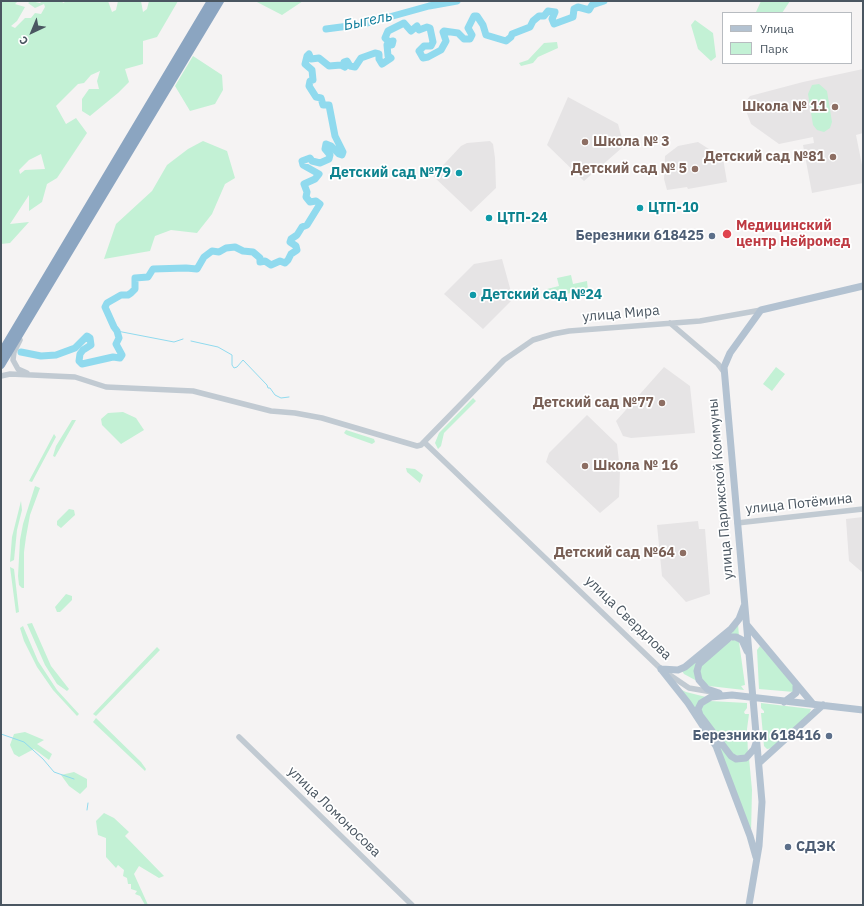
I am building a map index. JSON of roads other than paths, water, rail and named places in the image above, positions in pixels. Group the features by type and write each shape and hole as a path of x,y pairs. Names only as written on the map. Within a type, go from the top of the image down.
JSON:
{"highway":[{"path":"1,353 212,1"},
{"path":"1,365 220,1"}],"main road":[{"name":"улица Мира","path":"760,310 863,286"},
{"name":"улица Парижской Коммуны","path":"757,739 724,372 725,362 730,353 760,310"},
{"path":"661,669 678,670 684,667 731,630 738,620 745,604"},
{"path":"747,625 813,704"},
{"path":"719,693 707,689 699,680 697,671 703,660 730,637 736,637 744,644 750,661"},
{"path":"750,661 753,646 759,643 763,644"},
{"path":"661,669 692,709 716,746 750,836 757,861"},
{"path":"784,702 796,693 797,688 795,683"},
{"path":"732,695 711,697 701,703 699,712 731,756 736,759 749,756 754,749 757,739"},
{"name":"улица Свердлова","path":"732,695 863,710"},
{"path":"759,763 823,705"},
{"path":"749,905 762,822 757,739"}],"street":[{"name":"улица Мира","path":"423,444 504,360 533,340 570,331 719,318 760,310"},
{"path":"33,375 18,369 14,360 14,352 34,311"},
{"path":"670,323 718,364 724,372"},
{"path":"1,376 10,374 75,377 106,387 193,391 271,411 295,413 322,418 411,445 423,444"},
{"name":"улица Свердлова","path":"423,444 661,669 689,688 732,695"},
{"name":"улица Потёмина","path":"737,523 863,509"},
{"name":"улица Ломоносова","path":"239,737 412,905"}],"waterway":[{"name":"Быгель","path":"326,29 364,24 429,6 457,1"},
{"name":"Быгель","path":"21,352 41,356 56,355 75,348 87,336 90,338 91,345 80,354 79,361 82,364 113,357 120,358 122,355 116,344 119,338 117,331 105,307 107,303 121,295 128,295 131,293 135,289 135,278 148,277 153,269 197,269 204,257 212,251 219,252 226,248 235,247 243,251 253,252 260,258 260,262 265,261 271,265 280,261 285,263 288,260 291,254 297,250 296,246 290,242 291,239 297,235 302,227 307,225 320,204 316,201 310,202 306,197 307,192 304,184 315,179 319,174 303,165 302,161 310,158 312,161 320,163 329,159 330,155 325,149 326,144 331,146 339,154 342,155 343,152 335,136 329,105 323,105 321,98 316,97 309,86 310,81 313,80 312,70 305,64 309,54 311,59 319,58 329,66 341,65 345,67 344,62 347,61 350,66 355,67 361,58 375,53 379,54 379,59 382,64 391,58 388,56 387,45 392,45 393,41 389,42 385,38 388,31 404,23 411,31 417,26 419,30 427,27 430,28 433,42 431,46 424,46 419,51 423,58 441,50 446,41 444,31 458,33 464,39 470,39 472,35 468,28 474,16 477,16 483,25 486,35 506,41 512,34 530,27 533,21 539,16 544,16 548,11 555,12 552,19 554,24 573,17 574,9 578,7 589,10 592,5 604,1"},
{"path":"117,331 174,342 183,339"},
{"path":"191,341 218,347 232,355 232,365 234,368 237,367 243,360 275,395 281,398 289,397"},
{"path":"1,734 24,742 43,759 54,772 74,779"},
{"path":"87,810 88,803"}],"place":[{"name":"Школа № 11","path":"835,107"},
{"name":"Школа № 3","path":"585,142"},
{"name":"Детский сад №81","path":"833,157"},
{"name":"Детский сад № 5","path":"695,169"},
{"name":"Детский сад №79","path":"459,173"},
{"name":"ЦТП-10","path":"640,208"},
{"name":"ЦТП-24","path":"489,218"},
{"name":"Медицинский центр Нейромед","path":"727,234"},
{"name":"Березники 618425","path":"712,236"},
{"name":"Детский сад №24","path":"473,295"},
{"name":"Детский сад №77","path":"662,403"},
{"name":"Школа № 16","path":"585,466"},
{"name":"Детский сад №64","path":"683,553"},
{"name":"Березники 618416","path":"829,736"},
{"name":"СДЭК","path":"788,847"}]}
